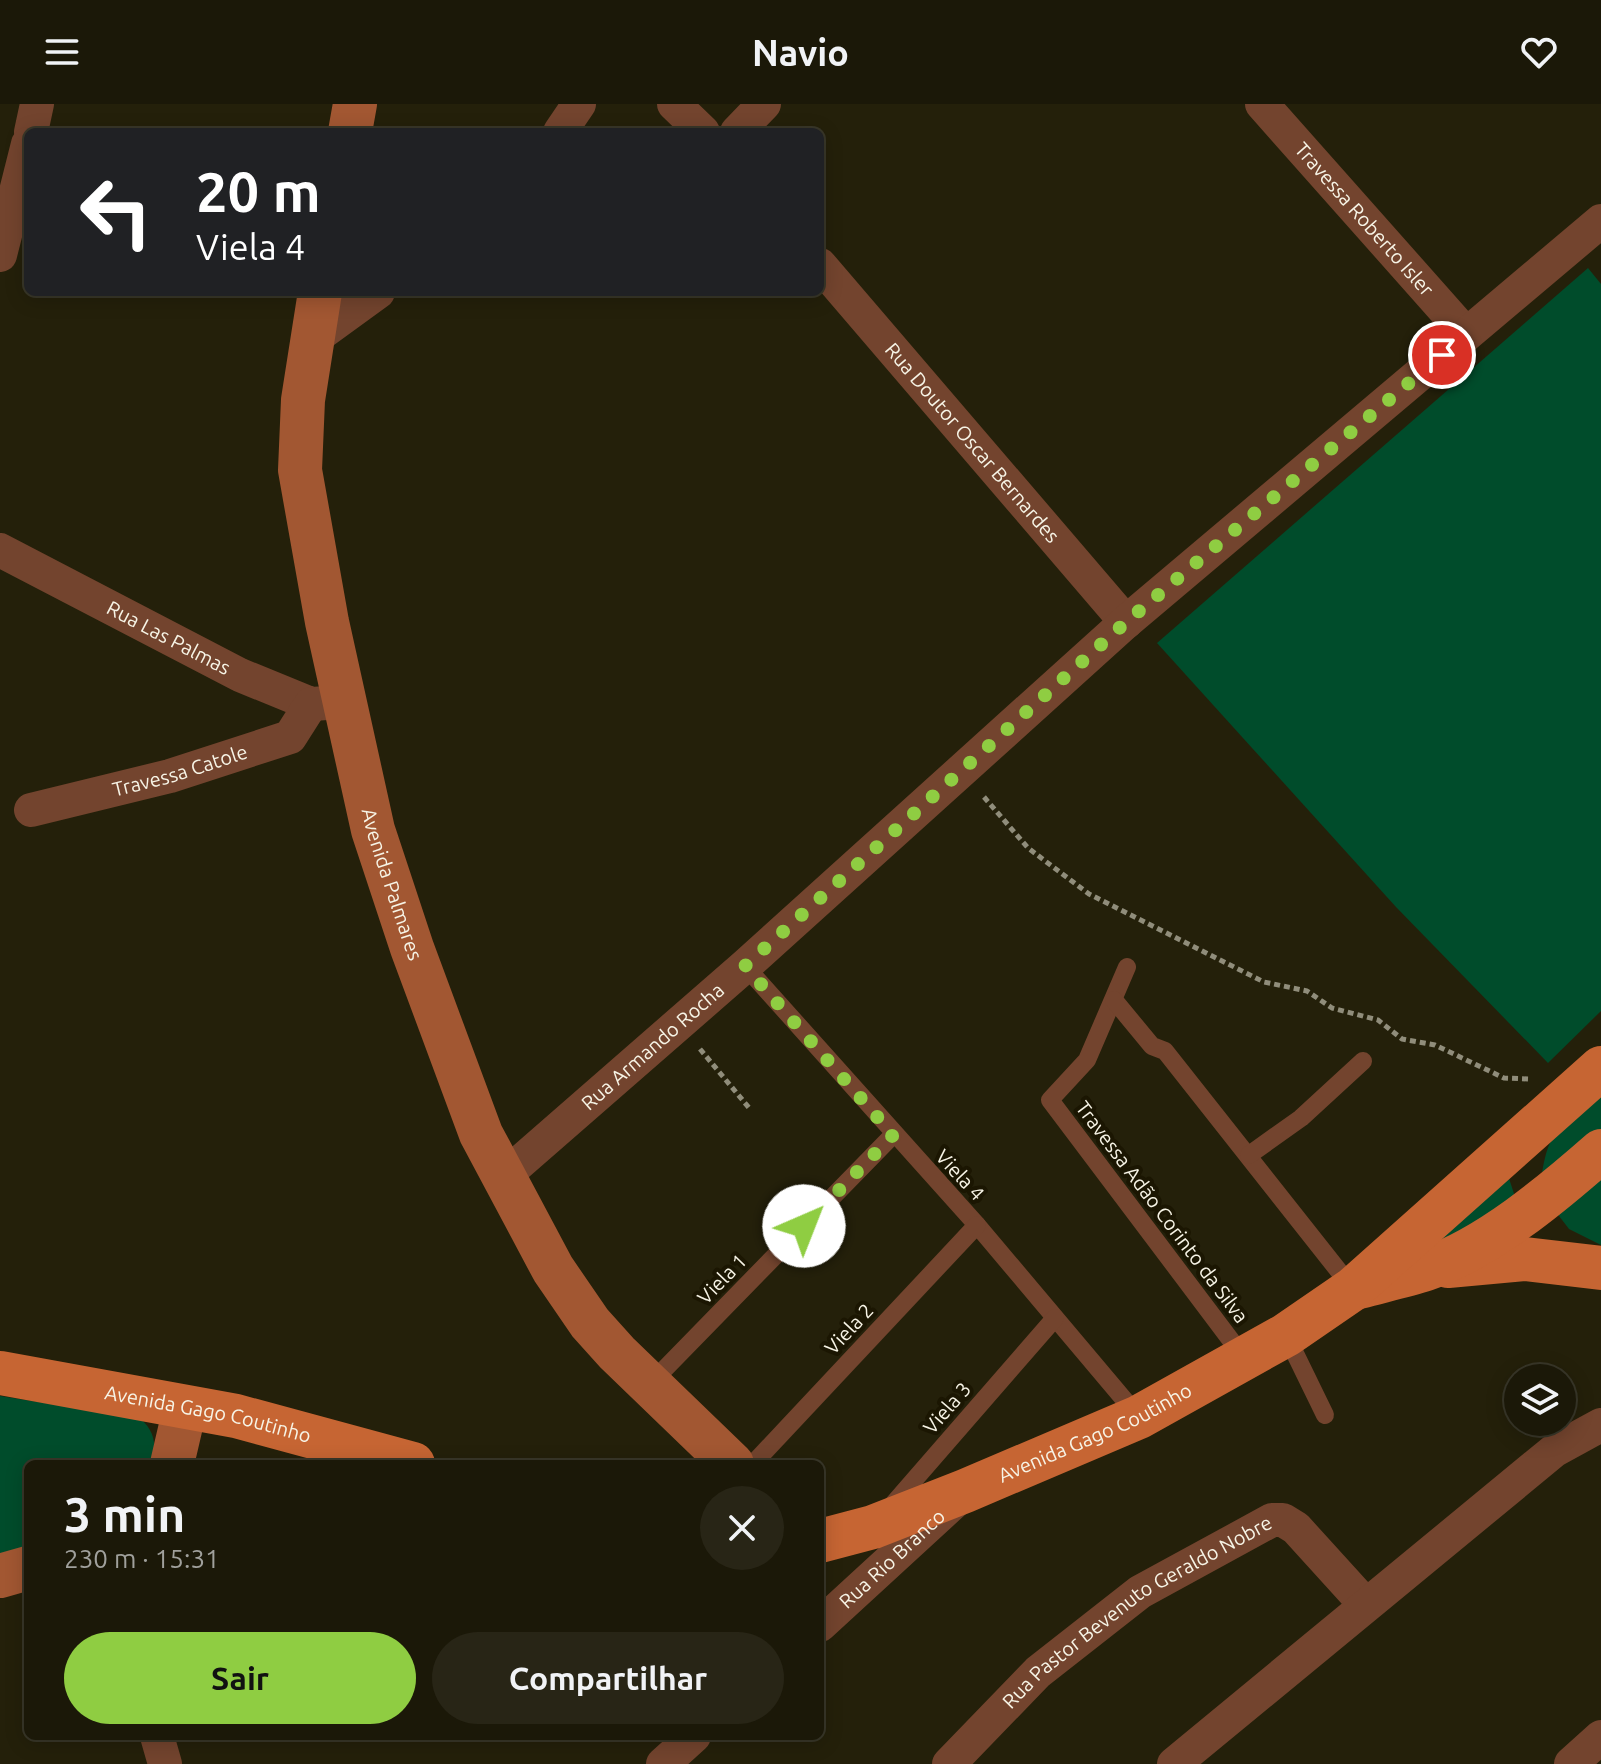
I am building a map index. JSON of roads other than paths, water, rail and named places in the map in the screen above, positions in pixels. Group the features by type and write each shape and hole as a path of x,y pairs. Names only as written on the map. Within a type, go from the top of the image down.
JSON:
{"main road":[{"name":"Avenida Gago Coutinho","path":"824,1540 873,1527 1139,1417 1286,1335 1353,1289 1600,1068"},
{"path":"1534,1125 1524,1165 1532,1209 1557,1242 1596,1268"},
{"name":"Avenida Gago Coutinho","path":"1353,1289 1428,1268 1532,1209 1599,1153"},
{"path":"1428,1268 1525,1259 1596,1268"},
{"name":"Avenida Gago Coutinho","path":"0,1373 236,1416 398,1460"}],"street":[{"path":"32,128 37,104"},
{"path":"351,128 355,104"},
{"path":"563,128 579,104"},
{"path":"674,104 699,128"},
{"path":"741,128 764,104"},
{"name":"Travessa Roberto Isler","path":"1262,104 1466,334"},
{"path":"0,255 24,160"},
{"name":"Rua Armando Rocha","path":"502,1178 745,966 1126,622 1601,221"},
{"name":"Rua Doutor Oscar Bernardes","path":"824,270 1126,622"},
{"name":"Avenida Palmares","path":"319,296 303,400 300,470 328,703 412,948 481,1134 553,1269 590,1323 728,1460"},
{"path":"312,340 372,296"},
{"name":"Rua Las Palmas","path":"0,550 240,675 328,703"},
{"name":"Travessa Catole","path":"31,810 170,776 290,737 328,703"},
{"name":"Avenida Palmares","path":"661,1396 686,1460"},
{"path":"173,1460 185,1408"},
{"path":"1174,1764 1555,1450 1601,1425"},
{"name":"Rua Rio Branco","path":"824,1621 965,1491"},
{"name":"Rua Pastor Bevenuto Geraldo Nobre","path":"949,1764 1038,1672 1140,1592 1272,1520 1283,1520 1296,1528 1365,1604"},
{"path":"0,1576 24,1569"},
{"path":"1571,1764 1601,1737"},
{"path":"158,1740 165,1764"},
{"path":"663,1764 690,1740"}],"lane":[{"name":"Viela 4","path":"745,966 893,1135 977,1225 1139,1417"},
{"name":"Travessa Adão Corinto da Silva","path":"1127,967 1087,1060 1050,1100 1245,1359"},
{"path":"1114,1000 1152,1046 1165,1051 1353,1289"},
{"path":"1249,1155 1301,1118 1363,1061"},
{"name":"Viela 1","path":"661,1396 893,1135"},
{"name":"Viela 2","path":"757,1460 977,1225"},
{"name":"Viela 3","path":"873,1527 1055,1318"},
{"path":"1286,1335 1325,1415"}]}
